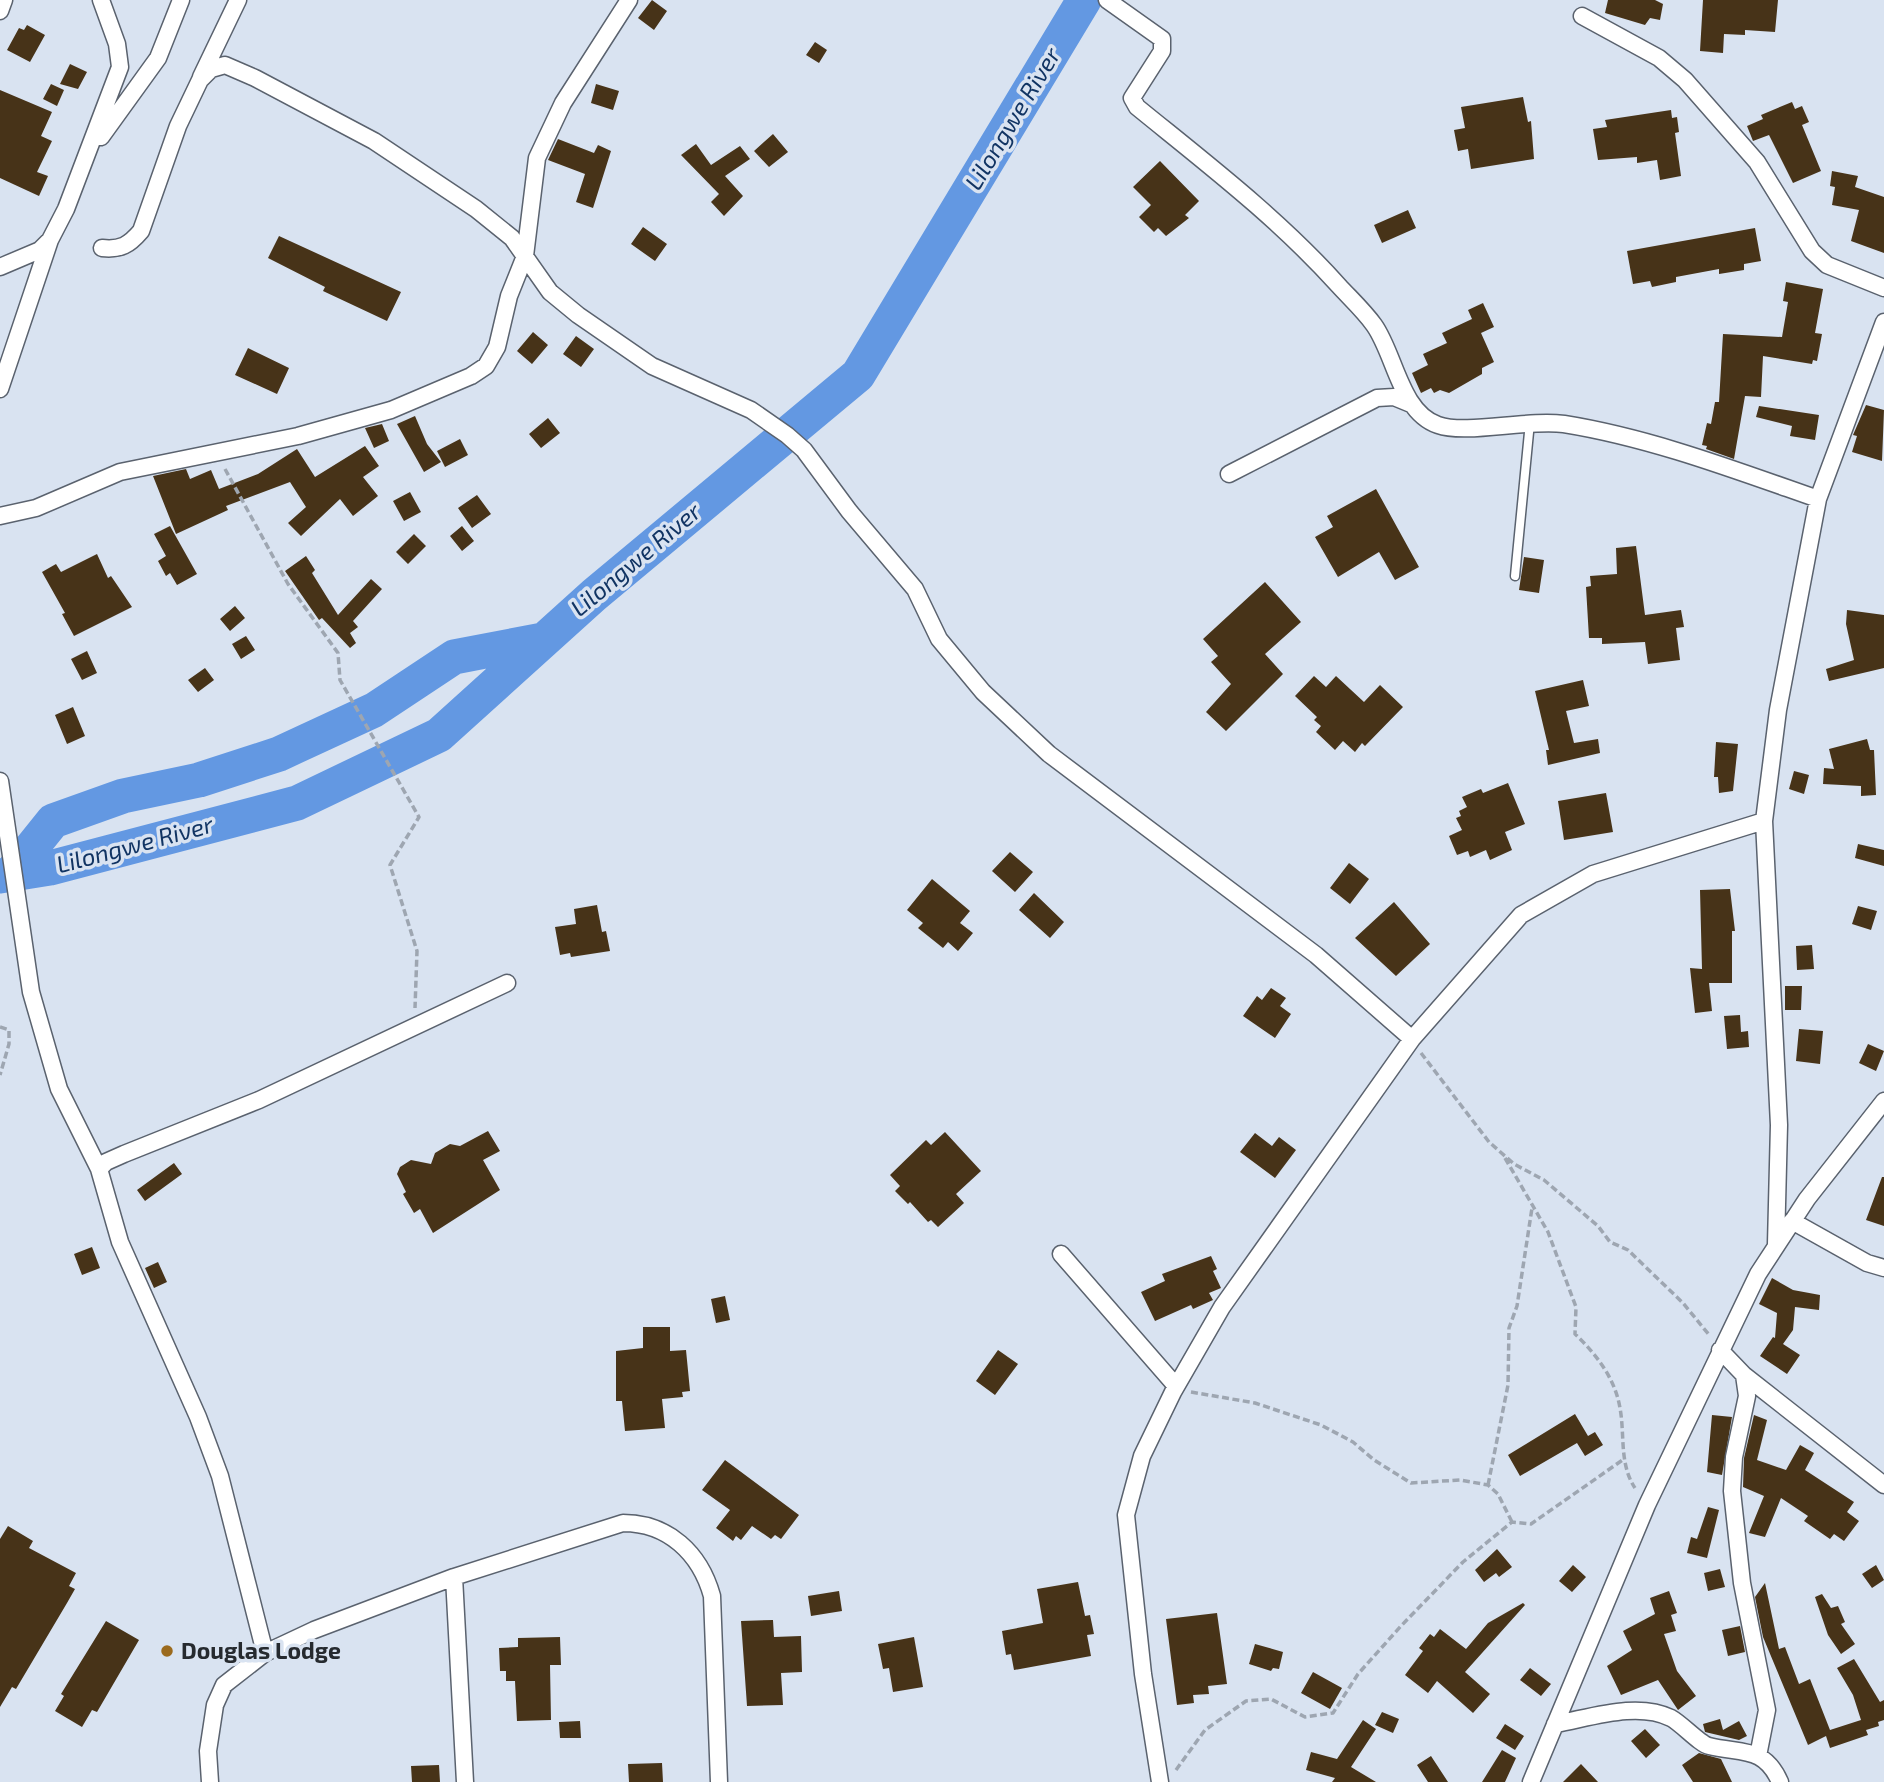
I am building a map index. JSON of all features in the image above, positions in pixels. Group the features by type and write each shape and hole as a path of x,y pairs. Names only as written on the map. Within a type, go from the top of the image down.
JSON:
{"street":[{"path":"0,11 4,0"},
{"path":"0,389 50,240 66,209 120,67 117,44 101,0"},
{"path":"87,156 158,58 181,0"},
{"path":"102,248 117,249 131,243 141,231 178,127 238,0"},
{"path":"0,516 36,508 120,471 299,436 391,410 471,376 486,366 497,347 509,296 525,256 537,158 563,103 629,0"},
{"path":"1107,0 1162,39 1162,51 1132,98 1137,107 1272,216 1319,264 1374,324 1411,404 1424,417 1438,425 1460,428 1530,421 1564,424 1683,452 1818,499"},
{"path":"1582,16 1659,58 1685,80 1757,162 1812,251 1827,265 1884,288"},
{"path":"200,80 211,69 225,65 309,104 374,141 476,209 512,238 550,292 652,366 751,410 795,443 915,589 939,639 983,692 1049,754 1316,955 1412,1039"},
{"path":"0,267 40,250 50,240"},
{"path":"1776,1244 1779,1125 1764,821 1778,710 1818,499 1884,322"},
{"path":"1229,474 1377,398 1394,397 1411,404"},
{"path":"0,781 31,992 59,1089 99,1169 120,1242 198,1418 220,1476 265,1653"},
{"path":"1167,1778 1143,1674 1126,1515 1142,1456 1176,1386 1222,1307 1412,1039 1521,915 1593,874 1764,821"},
{"path":"99,1169 106,1162 260,1100 507,983"},
{"path":"1531,1782 1647,1505 1720,1350 1776,1244 1881,1111"},
{"path":"1792,1221 1867,1263 1884,1268"},
{"path":"1061,1254 1176,1386"},
{"path":"1720,1350 1744,1376 1884,1485"},
{"path":"1744,1376 1747,1396 1734,1457 1732,1491 1742,1583 1767,1710 1758,1756"},
{"path":"210,1782 208,1751 215,1705 225,1685 265,1653 314,1630 454,1577 604,1526 623,1523 640,1523 678,1540 706,1575 712,1596 719,1782"},
{"path":"454,1577 465,1782"},
{"path":"1555,1724 1642,1710 1669,1717 1692,1732 1706,1746 1735,1749 1766,1760 1780,1782"}],"lane":[{"path":"1514,576 1530,421"}],"path":[{"path":"215,452 288,584 338,653 341,680 419,817 390,865 417,951 415,1027"},
{"path":"0,1027 9,1030 9,1044 0,1075"},
{"path":"1412,1039 1440,1080 1504,1157 1548,1231 1576,1307 1575,1334 1592,1350 1609,1376 1620,1406 1624,1459 1632,1485 1647,1505"},
{"path":"1504,1157 1544,1180 1598,1226 1610,1242 1628,1250 1697,1317 1720,1350"},
{"path":"1488,1485 1508,1385 1508,1328 1517,1306 1533,1206"},
{"path":"1176,1386 1198,1395 1255,1403 1313,1422 1353,1441 1374,1460 1411,1483 1460,1480 1488,1485 1498,1493 1512,1522"},
{"path":"1167,1778 1205,1730 1246,1702 1271,1699 1305,1717 1333,1713 1358,1674 1463,1562 1512,1522 1531,1524 1624,1459"}],"building":[{"path":"652,0 667,11 654,30 638,18"},
{"path":"1608,0 1655,0 1663,4 1660,20 1650,18 1645,25 1605,13"},
{"path":"1703,0 1778,0 1775,32 1745,30 1745,35 1724,34 1723,53 1700,51"},
{"path":"27,25 45,35 30,62 7,50 19,28 24,30"},
{"path":"815,42 827,50 819,63 806,55"},
{"path":"70,64 87,72 78,89 60,84"},
{"path":"51,84 64,90 57,106 43,99"},
{"path":"596,84 619,91 613,110 591,103"},
{"path":"0,90 52,112 41,136 52,141 37,172 48,176 39,196 0,178"},
{"path":"1523,97 1528,122 1531,121 1534,159 1471,169 1468,149 1458,151 1454,130 1465,128 1461,107"},
{"path":"1792,102 1795,109 1802,106 1809,122 1802,125 1821,171 1793,183 1769,135 1753,141 1747,126 1763,119 1761,115"},
{"path":"1671,110 1672,118 1677,117 1679,132 1675,133 1681,176 1660,180 1657,160 1637,163 1637,157 1598,160 1593,129 1607,127 1605,120"},
{"path":"773,134 788,152 769,167 754,151"},
{"path":"558,139 594,153 598,145 611,151 593,208 576,202 585,174 548,160"},
{"path":"696,144 711,165 740,146 750,159 725,176 743,196 724,216 711,202 719,194 681,155"},
{"path":"1160,161 1199,201 1185,215 1189,218 1166,236 1158,228 1154,232 1139,217 1151,205 1133,187"},
{"path":"1832,171 1858,176 1855,187 1884,197 1884,253 1851,241 1859,210 1832,205 1835,187 1830,186"},
{"path":"1408,210 1416,228 1382,243 1374,225"},
{"path":"643,227 667,244 655,261 631,244"},
{"path":"1755,228 1761,261 1744,264 1744,270 1719,274 1719,269 1676,277 1676,282 1652,287 1650,281 1633,284 1627,251"},
{"path":"279,236 401,292 387,321 323,291 325,287 268,258"},
{"path":"1786,282 1823,289 1815,333 1822,334 1817,361 1813,360 1812,364 1763,356 1761,397 1745,396 1734,459 1706,449 1707,446 1702,445 1707,423 1711,424 1715,402 1719,402 1723,334 1782,337 1788,302 1783,301"},
{"path":"1483,303 1494,327 1481,333 1494,362 1482,368 1482,374 1449,393 1440,390 1434,393 1431,388 1421,393 1412,373 1428,365 1423,354 1447,343 1442,333 1472,319 1468,310"},
{"path":"533,332 548,345 532,364 517,351"},
{"path":"576,336 594,349 581,367 563,354"},
{"path":"248,348 289,368 277,394 235,375"},
{"path":"1866,405 1884,410 1882,461 1852,452 1857,436 1853,435"},
{"path":"1759,406 1819,415 1815,440 1790,436 1792,426 1756,417"},
{"path":"415,416 427,444 441,462 424,472 397,424"},
{"path":"548,418 560,433 541,448 529,434"},
{"path":"382,424 389,441 374,448 365,428"},
{"path":"460,439 468,455 445,467 437,451"},
{"path":"365,446 379,466 363,477 378,496 353,516 340,499 301,536 288,523 306,507 290,482 226,506 228,510 176,534 153,476 186,469 190,479 211,470 219,489 258,474 297,449 315,477"},
{"path":"1376,489 1419,567 1395,580 1379,552 1338,577 1315,537 1333,527 1327,516"},
{"path":"410,492 421,512 404,521 393,501"},
{"path":"477,495 491,514 472,528 458,508"},
{"path":"170,526 197,574 177,585 170,573 166,576 158,561 166,556 154,534"},
{"path":"462,526 474,541 462,551 450,536"},
{"path":"414,534 426,546 408,564 396,552"},
{"path":"1636,546 1645,615 1681,610 1684,627 1676,628 1680,660 1648,664 1645,642 1602,644 1602,638 1589,638 1586,587 1591,586 1590,576 1617,574 1616,548"},
{"path":"97,554 108,578 111,576 132,607 74,636 62,614 65,613 42,572 56,564 61,572"},
{"path":"306,556 315,570 312,573 338,615 371,579 382,589 353,621 358,627 350,633 356,643 350,648 322,618 319,620 285,571"},
{"path":"1524,557 1544,560 1539,593 1519,590"},
{"path":"1265,582 1301,622 1265,654 1283,674 1226,731 1206,712 1231,684 1211,662 1218,656 1203,639"},
{"path":"235,606 245,618 230,631 220,619"},
{"path":"1847,610 1884,615 1884,668 1829,681 1826,669 1854,660 1846,624"},
{"path":"246,636 255,650 241,659 232,644"},
{"path":"87,651 97,673 82,680 71,659"},
{"path":"205,668 214,680 198,692 188,680"},
{"path":"1314,676 1326,687 1336,676 1364,702 1380,685 1403,707 1365,746 1362,743 1355,752 1343,741 1335,750 1316,732 1321,726 1314,720 1317,717 1295,696"},
{"path":"1583,680 1589,706 1566,711 1574,743 1598,739 1600,753 1548,765 1546,750 1549,750 1535,691"},
{"path":"73,707 85,736 67,744 55,715"},
{"path":"1867,739 1870,750 1874,750 1876,795 1861,796 1861,786 1823,784 1824,768 1834,769 1829,749"},
{"path":"1716,742 1738,744 1733,791 1719,793 1718,777 1714,777"},
{"path":"1794,771 1809,775 1804,794 1789,789"},
{"path":"1508,783 1525,824 1505,832 1512,850 1490,860 1486,850 1470,857 1468,851 1457,855 1449,836 1462,830 1456,818 1461,816 1459,811 1467,807 1462,797 1481,789 1483,793"},
{"path":"1606,793 1613,832 1564,840 1558,801"},
{"path":"1858,844 1884,850 1884,866 1855,858"},
{"path":"1010,852 1033,872 1015,892 992,871"},
{"path":"1349,863 1369,879 1350,904 1330,888"},
{"path":"932,879 970,911 960,923 973,933 958,951 948,942 943,948 918,928 923,923 907,910"},
{"path":"1730,889 1735,931 1732,931 1732,983 1709,983 1712,1011 1695,1013 1690,968 1702,969 1700,890"},
{"path":"1034,893 1064,922 1050,938 1019,910"},
{"path":"1394,902 1430,944 1396,976 1355,938"},
{"path":"597,905 602,932 606,931 610,951 571,957 570,953 560,955 555,927 576,924 574,909"},
{"path":"1858,906 1877,911 1871,930 1852,924"},
{"path":"1812,945 1814,969 1797,970 1796,946"},
{"path":"1785,986 1802,986 1801,1010 1785,1010"},
{"path":"1271,988 1286,998 1280,1006 1291,1014 1275,1038 1243,1016 1257,996 1262,1000"},
{"path":"1740,1015 1741,1032 1748,1031 1749,1047 1727,1049 1724,1016"},
{"path":"1799,1029 1823,1031 1820,1064 1796,1061"},
{"path":"1868,1044 1884,1051 1876,1071 1859,1063"},
{"path":"488,1131 500,1151 483,1160 500,1190 433,1233 420,1209 414,1213 403,1194 406,1192 397,1174 400,1167 411,1160 431,1164 435,1153 450,1144 460,1146"},
{"path":"945,1132 981,1171 956,1194 964,1203 938,1227 931,1220 928,1222 910,1202 908,1204 895,1191 900,1186 890,1175 926,1140 931,1145"},
{"path":"1255,1133 1272,1146 1279,1137 1296,1150 1275,1178 1240,1152"},
{"path":"174,1163 182,1174 145,1201 137,1190"},
{"path":"1884,1177 1884,1226 1866,1220"},
{"path":"92,1247 100,1268 82,1275 74,1254"},
{"path":"1211,1256 1217,1269 1213,1271 1221,1288 1209,1293 1213,1300 1193,1309 1191,1305 1155,1321 1141,1292 1165,1281 1162,1274"},
{"path":"158,1262 167,1282 154,1288 145,1268"},
{"path":"1772,1278 1793,1290 1820,1295 1819,1310 1795,1307 1793,1330 1783,1344 1800,1355 1787,1374 1760,1356 1773,1337 1775,1338 1777,1313 1759,1304"},
{"path":"725,1296 730,1320 716,1323 711,1299"},
{"path":"643,1327 670,1327 670,1351 686,1350 690,1391 682,1392 683,1397 662,1399 665,1428 625,1431 622,1401 616,1401 616,1351 643,1348"},
{"path":"998,1350 1018,1364 995,1395 976,1381"},
{"path":"1575,1414 1588,1436 1595,1432 1603,1445 1585,1456 1577,1443 1520,1476 1508,1455"},
{"path":"1712,1415 1732,1417 1722,1475 1707,1472"},
{"path":"1754,1415 1767,1420 1757,1460 1786,1470 1800,1445 1814,1453 1805,1470 1854,1502 1847,1512 1859,1521 1844,1541 1834,1534 1830,1539 1804,1521 1808,1516 1781,1498 1765,1537 1749,1533 1764,1496 1743,1487 1744,1458"},
{"path":"725,1460 799,1515 781,1539 775,1535 771,1539 752,1526 741,1540 736,1536 733,1541 716,1528 730,1510 702,1490"},
{"path":"1708,1507 1719,1510 1707,1558 1687,1553 1691,1537 1697,1539"},
{"path":"8,1526 33,1541 29,1548 76,1573 69,1586 75,1589 16,1689 12,1687 0,1707 0,1539"},
{"path":"1497,1549 1512,1567 1499,1577 1496,1573 1484,1582 1475,1570"},
{"path":"1573,1565 1586,1577 1572,1592 1559,1581"},
{"path":"1876,1565 1884,1580 1872,1588 1862,1574"},
{"path":"1720,1569 1725,1587 1708,1591 1704,1573"},
{"path":"1078,1582 1085,1616 1090,1615 1094,1634 1087,1635 1091,1656 1014,1670 1011,1654 1006,1655 1002,1631 1043,1623 1037,1589"},
{"path":"1765,1583 1779,1649 1785,1647 1799,1684 1810,1679 1830,1730 1861,1720 1853,1695 1837,1668 1854,1659 1880,1702 1884,1700 1884,1720 1878,1722 1879,1726 1866,1730 1868,1735 1830,1748 1826,1736 1808,1745 1763,1637 1755,1597"},
{"path":"839,1591 842,1611 811,1616 808,1596"},
{"path":"1669,1591 1677,1613 1671,1615 1676,1631 1664,1634 1677,1671 1696,1696 1678,1710 1658,1680 1621,1695 1607,1666 1632,1650 1623,1631 1655,1614 1650,1598"},
{"path":"1822,1594 1831,1608 1838,1606 1845,1622 1841,1624 1855,1644 1841,1654 1828,1635 1815,1597"},
{"path":"1523,1603 1525,1605 1465,1672 1490,1694 1473,1713 1437,1681 1428,1693 1405,1675 1423,1651 1419,1648 1430,1634 1434,1637 1440,1629 1466,1649 1488,1623"},
{"path":"1217,1613 1227,1684 1208,1686 1209,1694 1193,1695 1194,1703 1177,1705 1166,1619"},
{"path":"773,1620 774,1637 801,1636 802,1672 781,1673 783,1705 747,1706 741,1621"},
{"path":"106,1621 139,1640 97,1712 92,1710 82,1727 55,1711 64,1696 61,1694"},
{"path":"1740,1626 1745,1652 1728,1656 1722,1630"},
{"path":"560,1637 561,1665 550,1665 551,1720 517,1721 515,1681 506,1681 506,1671 500,1671 499,1648 518,1647 518,1638"},
{"path":"914,1637 923,1687 893,1692 889,1668 883,1669 878,1644"},
{"path":"1255,1644 1283,1652 1279,1669 1273,1668 1271,1671 1249,1664"},
{"path":"1530,1668 1551,1684 1541,1696 1520,1680"},
{"path":"1313,1672 1342,1688 1330,1709 1301,1693"},
{"path":"1382,1712 1399,1719 1393,1733 1375,1725"},
{"path":"1720,1719 1723,1730 1739,1721 1747,1736 1739,1740 1705,1732 1703,1724"},
{"path":"1363,1720 1376,1729 1351,1767 1376,1782 1332,1782 1335,1778 1306,1770 1311,1752 1337,1759"},
{"path":"580,1721 581,1738 560,1738 559,1722"},
{"path":"1505,1724 1524,1736 1515,1750 1496,1738"},
{"path":"1645,1729 1660,1745 1646,1758 1631,1741"},
{"path":"1502,1750 1516,1758 1505,1782 1482,1782"},
{"path":"1699,1753 1721,1759 1732,1782 1693,1782 1682,1765"},
{"path":"1431,1756 1448,1782 1428,1782 1417,1765"},
{"path":"662,1763 663,1782 629,1782 628,1764"},
{"path":"1581,1764 1598,1782 1563,1782"},
{"path":"439,1765 440,1782 412,1782 411,1766"}],"waterway":[{"name":"Lilongwe River","path":"0,876 50,868 297,803 439,735 594,595 858,375 1084,0"},
{"path":"12,872 53,821 123,796 199,780 279,754 374,710 454,657 543,640"}],"place":[{"name":"Douglas Lodge","path":"167,1651"}]}
